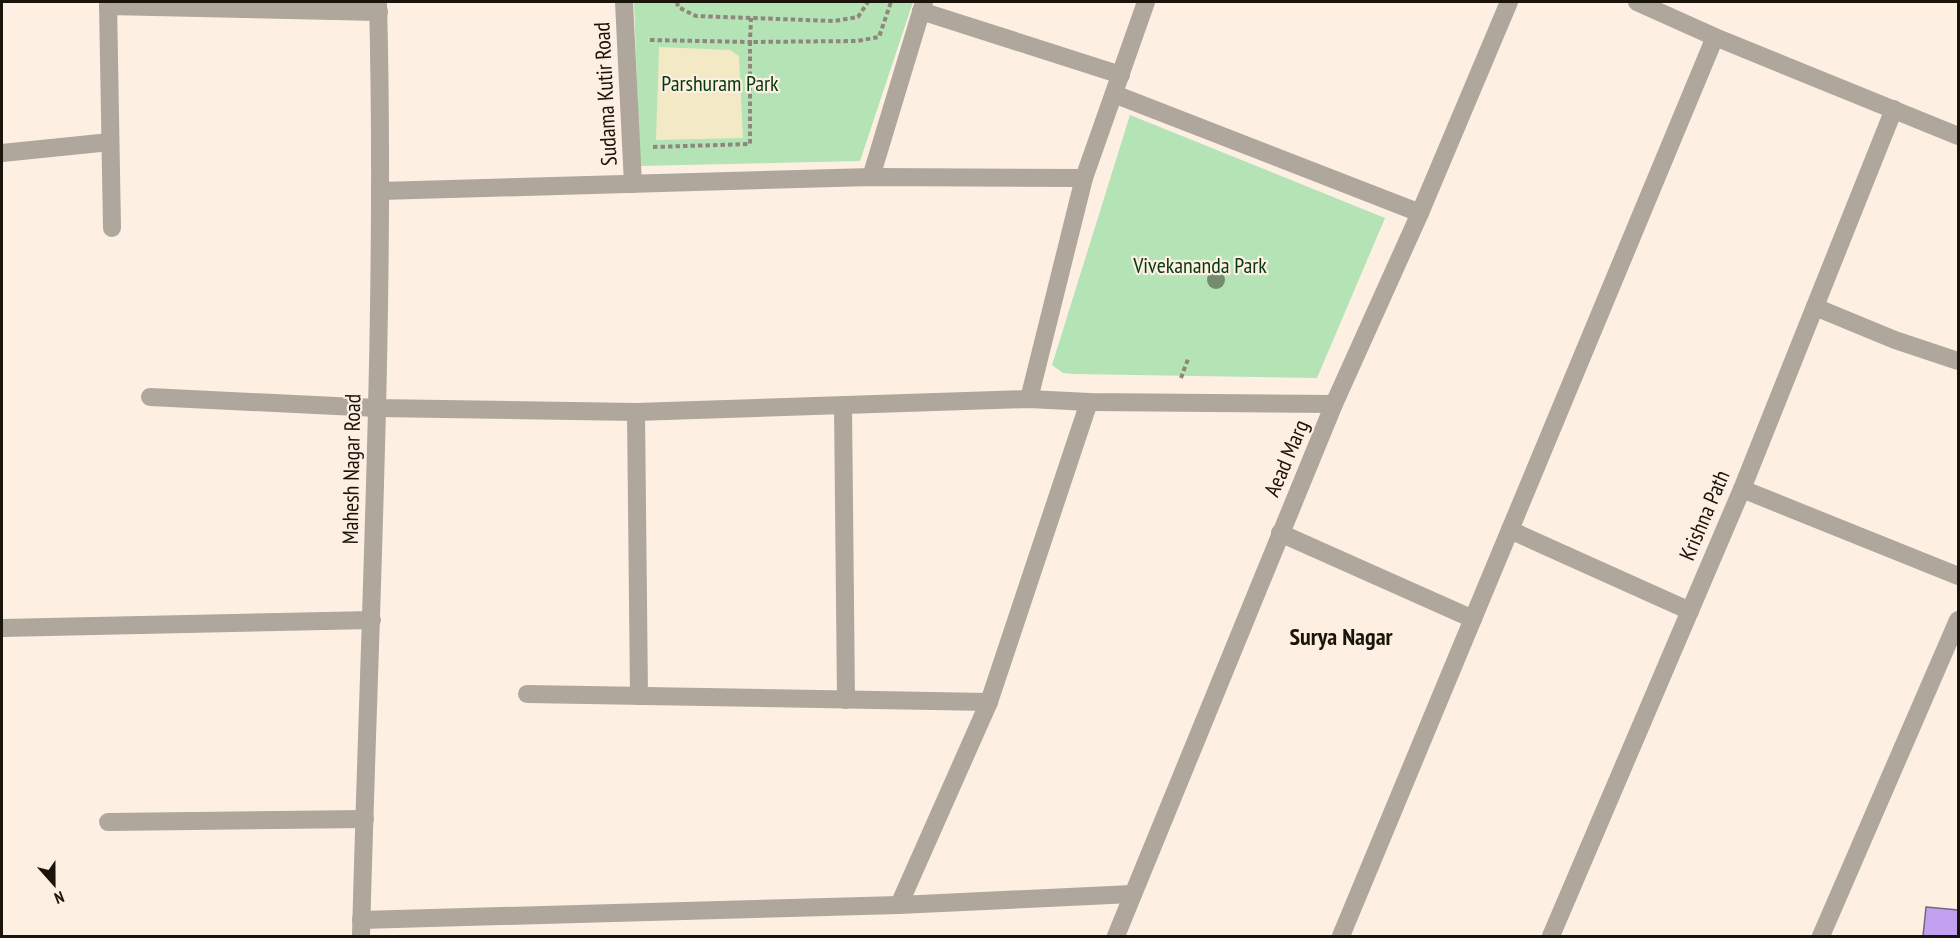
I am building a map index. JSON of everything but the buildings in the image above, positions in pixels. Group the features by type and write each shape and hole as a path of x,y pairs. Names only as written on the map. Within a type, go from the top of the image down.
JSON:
{"street":[{"name":"Sudama Kutir Road","path":"624,2 633,184"},
{"path":"1029,399 1084,178 1146,2"},
{"name":"Aead Marg","path":"1116,936 1334,404 1420,213 1509,2"},
{"path":"1637,2 1715,37 1959,136"},
{"path":"112,228 108,4 379,7"},
{"path":"871,177 922,6 1121,75"},
{"name":"Mahesh Nagar Road","path":"361,928 377,408 381,191 379,7"},
{"path":"1341,936 1715,37"},
{"path":"1114,94 1420,213"},
{"name":"Krishna Path","path":"1551,936 1742,489 1894,109"},
{"path":"2,153 110,142"},
{"path":"381,191 871,177 1084,178"},
{"path":"1815,307 1895,339 1959,361"},
{"path":"150,397 377,408 636,412 1029,399 1089,402 1334,404"},
{"path":"899,905 988,702 1089,402"},
{"path":"843,405 846,700"},
{"path":"636,412 639,696"},
{"path":"1742,489 1959,576"},
{"path":"1510,530 1690,611"},
{"path":"1280,533 1473,619"},
{"path":"2,628 372,620"},
{"path":"1821,936 1959,620"},
{"path":"527,694 988,702"},
{"path":"108,822 365,819"},
{"path":"361,928 1132,894"}],"path":[{"path":"677,2 678,7 696,16 834,21 858,17 868,2"},
{"path":"649,40 857,41 879,37 891,2"},
{"path":"651,147 750,144 751,18"},
{"path":"649,30 649,52"}],"green space":[{"name":"Parshuram Park","path":"634,2 913,2 860,161 640,166"},
{"name":"Vivekananda Park","path":"1130,115 1385,218 1317,378 1074,374 1063,373 1052,365"}],"sand":[{"path":"659,47 730,50 739,56 743,138 656,140"}],"district":[{"name":"Surya Nagar","path":"1341,637"}]}
